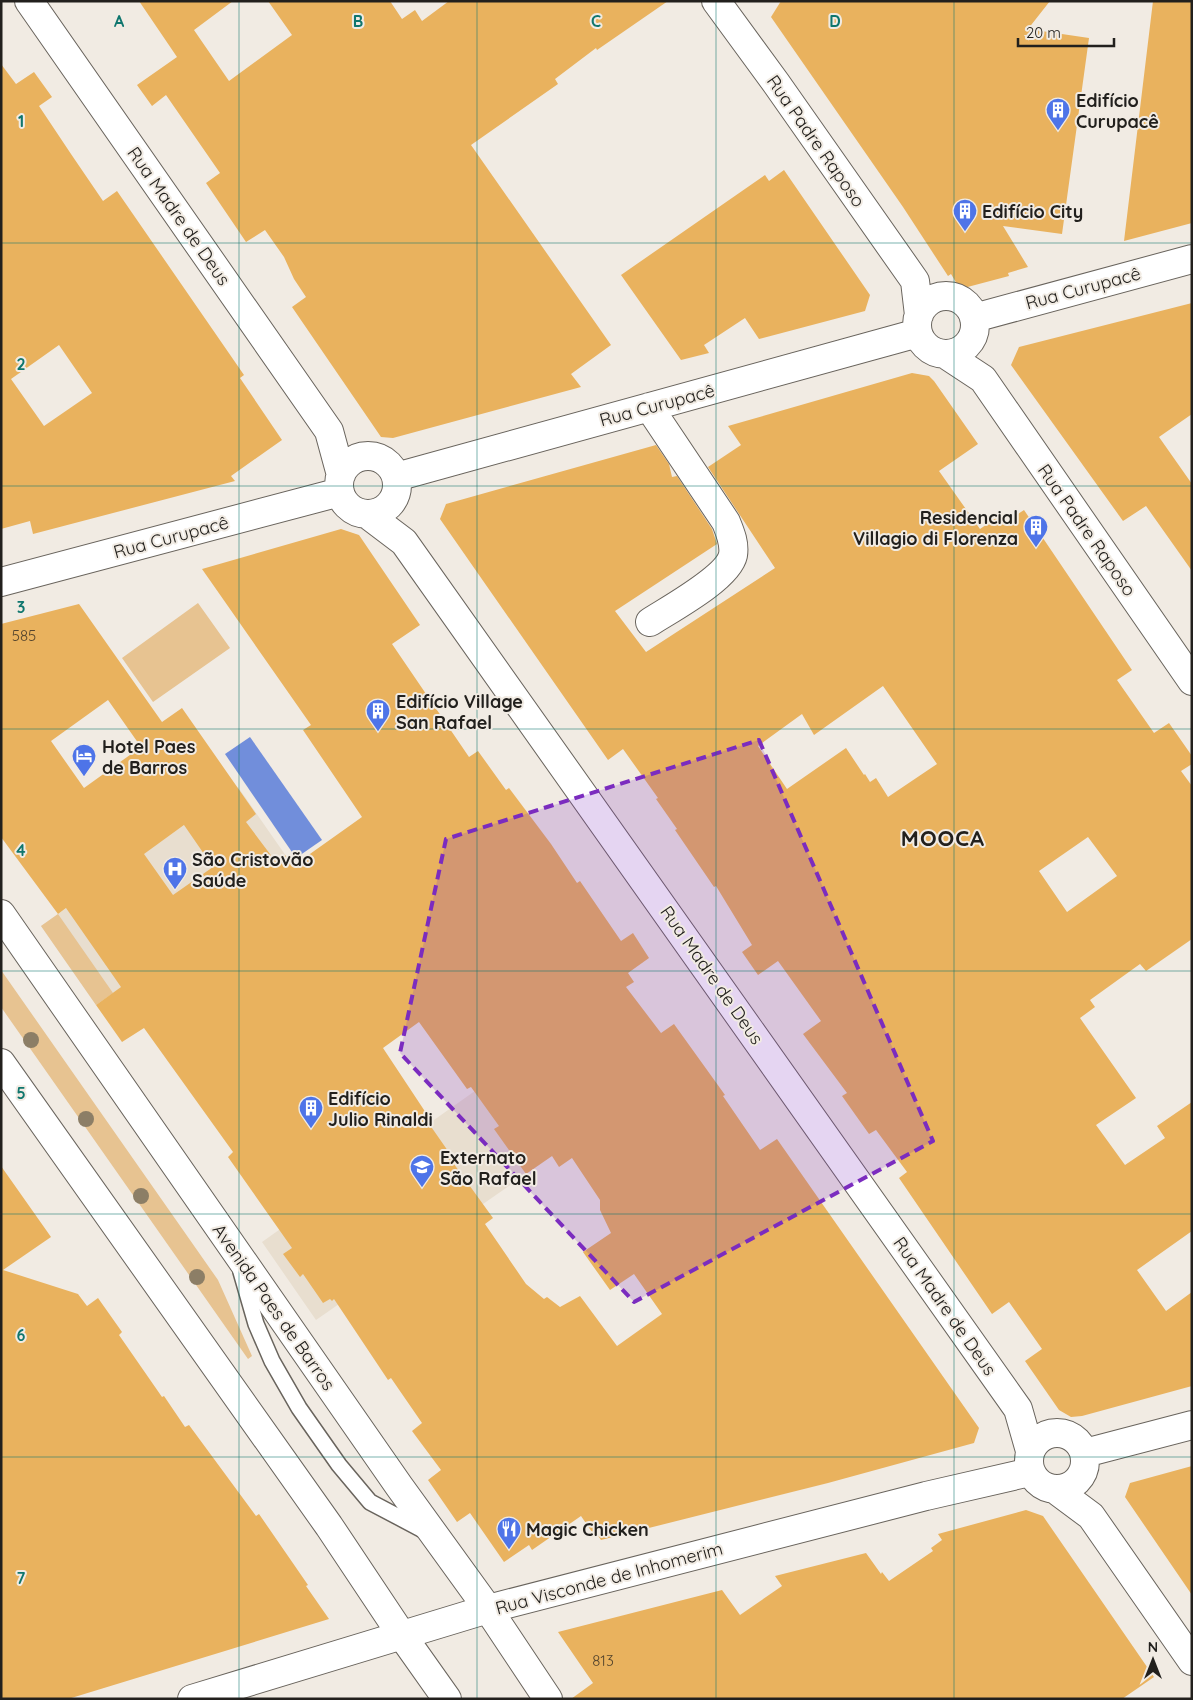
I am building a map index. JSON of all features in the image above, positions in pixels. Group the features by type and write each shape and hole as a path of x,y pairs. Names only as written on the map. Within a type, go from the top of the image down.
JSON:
{"street":[{"name":"Rua Madre de Deus","path":"29,1 329,431 368,456"},
{"name":"Rua Padre Raposo","path":"716,1 915,281 919,324"},
{"name":"Rua Curupacê","path":"974,326 1192,259"},
{"path":"915,281 964,303 974,326 962,349 954,353 945,354 928,348 922,341 919,324 924,308 930,301 938,297 948,296"},
{"name":"Rua Curupacê","path":"396,486 919,324"},
{"name":"Rua Padre Raposo","path":"974,326 983,379"},
{"name":"Rua Padre Raposo","path":"945,354 983,379 1192,681"},
{"path":"650,407 726,522 733,540 733,555 727,567 711,582 650,622"},
{"name":"Rua Madre de Deus","path":"329,431 340,483"},
{"path":"368,456 386,462 392,469 396,486 391,502 384,509 367,514 350,507 340,483 345,467 360,457 368,456"},
{"name":"Rua Curupacê","path":"1,582 340,483"},
{"name":"Rua Madre de Deus","path":"396,486 404,542"},
{"name":"Rua Madre de Deus","path":"367,514 404,542 1018,1409 1030,1461"},
{"name":"Avenida Paes de Barros","path":"1,914 435,1537 488,1609 548,1699"},
{"path":"1,1064 323,1518 401,1634 448,1699"},
{"name":"Rua Madre de Deus","path":"1018,1409 1057,1432"},
{"path":"1056,1490 1073,1484 1084,1462 1192,1425"},
{"path":"1091,1516 1084,1462 1079,1442 1070,1435 1057,1432 1041,1437 1030,1461 1036,1481 1045,1487 1056,1490 1091,1516 1192,1660"},
{"name":"Rua Visconde de Inhomerim","path":"192,1699 488,1609 926,1496 1030,1461"}],"lane":[{"path":"237,1252 256,1324 272,1361 299,1408 340,1465 370,1502 435,1537"}],"highlighted area":[{"path":"759,740 933,1141 634,1302 400,1053 446,839"}],"shaded area":[{"path":"198,603 230,648 153,702 122,658"},
{"name":"São Cristovão Saúde","path":"238,787 293,866 96,1005 41,926"},
{"path":"58,914 113,993 96,1005 41,926"},
{"path":"1,970 218,1280 252,1356 248,1359 1,1007"},
{"name":"Externato São Rafael","path":"496,1076 552,1156 316,1320 262,1242"}],"water":[{"path":"250,737 322,840 296,858 225,754"}],"building":[{"path":"139,1 233,1 194,30 229,81 292,35 268,1 390,1 402,19 415,10 422,21 449,1 668,1 597,50 596,48 555,79 558,84 471,145 611,345 571,374 581,387 393,438 381,437 292,307 306,297 294,279 284,257 265,230 246,242 206,183 220,173 166,95 152,106 137,85 177,57"},
{"path":"781,1 1050,1 1028,29 1089,38 1062,234 1003,226 1028,267 1008,273 1009,276 960,289 951,274 948,276 903,207 771,17"},
{"path":"1153,1 1192,1 1192,223 1124,241"},
{"path":"1,64 16,84 34,72 52,97 39,106 71,154 103,201 117,191 244,375 240,378 282,440 231,476 235,481 33,534 30,521 1,529","holes":["59,345 92,393 44,426 11,379"]},
{"path":"784,170 870,295 865,311 759,339 745,318 704,345 709,353 681,360 621,275 765,175 769,181"},
{"path":"1192,303 1192,414 1159,437 1192,484 1192,571 1146,506 1123,521 1011,365 1019,347"},
{"path":"912,373 929,376 978,444 939,471 980,529 996,518 1000,526 1024,510 1132,670 1117,680 1154,733 1169,723 1192,756 1192,764 1181,771 1192,786 1192,939 1146,971 1140,964 1090,1000 1095,1007 1080,1018 1136,1098 1096,1125 1125,1165 1165,1138 1157,1126 1192,1102 1192,1231 1137,1270 1166,1311 1192,1292 1192,1386 1082,1416 1071,1417 1059,1410 1025,1361 1042,1349 1009,1302 992,1314 899,1178 907,1172 876,1130 869,1134 842,1096 847,1093 803,1034 821,1021 778,961 758,975 742,952 752,945 716,886 714,887 675,830 677,829 656,799 658,798 623,749 608,760 440,519 446,504 656,445 669,464 672,477 677,476 712,529 717,544 615,611 646,652 775,568 708,467 741,445 728,426","holes":["883,686 937,764 888,797 876,778 870,782 846,748 787,789 758,746 802,714 814,735","1088,837 1117,876 1067,912 1039,871"]},
{"path":"341,529 359,535 420,625 392,644 469,757 478,751 506,790 509,788 551,844 577,883 580,881 621,941 633,933 649,958 628,973 634,982 626,987 661,1033 674,1024 725,1095 723,1096 760,1150 777,1139 979,1428 974,1443 828,1483 601,1540 596,1533 594,1535 581,1516 532,1550 529,1545 504,1562 470,1513 457,1522 428,1480 441,1470 412,1431 422,1423 391,1378 388,1380 334,1299 323,1303 303,1274 300,1277 283,1254 292,1248 228,1157 233,1152 144,1028 122,1042 96,1005 121,987 66,908 58,914 1,837 1,624 79,604 162,722 182,708 256,814 246,822 276,862 285,855 293,866 362,817 303,730 311,725 202,569","holes":["108,700 141,747 84,788 51,741","184,825 213,867 173,895 144,854","419,1022 467,1089 471,1087 499,1126 494,1129 526,1174 552,1156 559,1167 572,1158 600,1200 600,1210 611,1233 583,1252 610,1290 634,1274 662,1314 617,1346 580,1296 560,1307 547,1297 544,1299 526,1284 485,1224 493,1218 446,1153 448,1151 425,1118 428,1116 383,1048"]},
{"path":"1,1166 51,1237 3,1270 78,1294 87,1306 98,1298 122,1332 119,1335 162,1397 164,1396 185,1427 189,1425 256,1516 259,1514 329,1619 68,1699 1,1699"},
{"path":"1192,1466 1192,1595 1125,1497 1130,1483"},
{"path":"1026,1510 1043,1516 1154,1677 1122,1699 571,1699 593,1683 558,1632 722,1590 740,1615 782,1586 775,1576 866,1553 881,1574 882,1572 889,1581 933,1551 931,1548 942,1540 938,1534"}],"place":[{"name":"Edifício Curupacê","path":"1058,131"},
{"name":"Edifício City","path":"965,232"},
{"name":"Residencial Villagio di Florenza","path":"1036,548"},
{"name":"Edifício Village San Rafael","path":"378,732"},
{"name":"Hotel Paes de Barros","path":"84,777"},
{"name":"São Cristovão Saúde","path":"175,890"},
{"name":"Edifício Julio Rinaldi","path":"311,1129"},
{"name":"Externato São Rafael","path":"422,1188"},
{"name":"Magic Chicken","path":"509,1550"}],"district":[{"name":"MOOCA","path":"943,838"}]}
